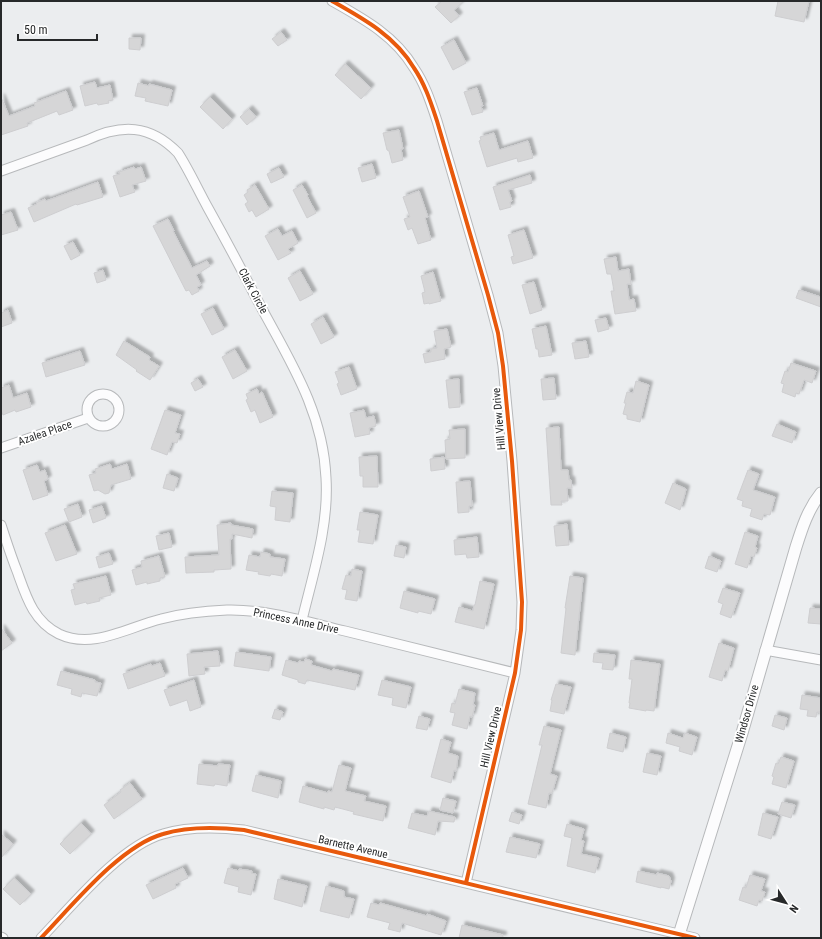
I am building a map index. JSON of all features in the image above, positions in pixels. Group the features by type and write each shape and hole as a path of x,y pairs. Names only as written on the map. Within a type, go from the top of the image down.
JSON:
{"street":[{"name":"Hill View Drive","path":"332,1 377,28 400,49 415,69 428,95 438,121 498,333 503,366 519,550 522,616 515,673 466,883"},
{"name":"Clark Circle","path":"1,171 100,134 129,129 146,131 156,135 169,143 178,152 305,391 316,417 324,454 326,504 320,544 302,620"},
{"name":"Azalea Place","path":"1,448 88,418"},
{"name":"Windsor Drive","path":"679,936 742,733 765,650 805,519 813,504 821,494"},
{"name":"Princess Anne Drive","path":"1,525 26,598 32,609 38,618 48,627 71,638 83,640 95,639 120,633 159,619 210,610 257,612 302,620 515,673"},
{"path":"765,650 821,660"},
{"name":"Barnette Avenue","path":"41,938 109,867 127,853 161,834 183,830 210,828 244,830 679,936 695,938"}],"building":[{"path":"442,1 464,1 454,10 459,16 451,23 435,7"},
{"path":"778,1 809,1 804,22 775,16"},
{"path":"281,32 287,40 278,46 272,39"},
{"path":"129,38 141,38 140,50 129,49"},
{"path":"454,40 466,63 453,70 441,47"},
{"path":"345,64 371,88 361,99 335,75"},
{"path":"95,82 97,88 110,85 113,100 108,101 109,103 98,105 97,103 85,106 80,86"},
{"path":"138,83 149,86 149,84 172,90 168,106 145,101 146,98 135,96"},
{"path":"477,88 483,106 481,106 483,112 472,115 464,92"},
{"path":"66,91 73,110 59,115 57,111 27,123 28,126 1,135 1,97 9,116 35,106 34,103"},
{"path":"210,97 232,119 223,129 200,107"},
{"path":"249,109 256,117 247,125 240,117"},
{"path":"399,130 403,149 401,149 403,160 392,163 383,133"},
{"path":"494,133 499,150 528,141 533,158 518,162 517,158 487,167 479,141 481,140 480,137"},
{"path":"372,164 376,178 362,182 358,168"},
{"path":"134,167 135,169 141,167 146,181 132,185 135,192 120,197 113,176 120,174 119,172"},
{"path":"279,168 284,177 271,183 267,174"},
{"path":"530,175 532,183 508,190 512,201 510,202 511,207 500,210 493,187"},
{"path":"98,182 103,197 77,205 76,204 34,222 28,208 37,204 36,203 45,199 46,201"},
{"path":"255,185 269,209 256,217 252,210 249,212 245,204 248,202 244,195 248,192 247,190"},
{"path":"302,185 316,213 307,218 293,190"},
{"path":"419,191 428,217 425,218 431,240 418,244 412,228 408,230 404,219 410,217 403,197"},
{"path":"11,212 18,230 1,235 1,215"},
{"path":"168,219 192,268 207,261 210,266 196,275 201,285 197,287 199,291 192,295 189,290 186,291 153,226"},
{"path":"278,229 282,236 292,231 298,243 288,249 291,253 278,260 265,236"},
{"path":"524,230 533,258 513,264 511,257 514,256 508,235"},
{"path":"73,242 80,255 71,260 64,246"},
{"path":"616,257 618,271 629,269 631,284 627,284 629,300 634,299 636,311 615,314 611,291 614,291 611,274 607,274 604,259"},
{"path":"103,270 106,280 97,283 94,273"},
{"path":"300,271 313,294 300,301 288,278"},
{"path":"433,272 441,301 424,304 422,293 425,292 421,276"},
{"path":"534,282 542,310 530,314 522,285"},
{"path":"799,290 821,297 821,307 796,298"},
{"path":"213,308 224,329 212,335 201,314"},
{"path":"8,310 12,323 1,327 1,313"},
{"path":"323,317 334,337 321,344 311,324"},
{"path":"606,318 609,329 598,332 595,320"},
{"path":"546,326 552,355 539,357 532,329"},
{"path":"447,329 451,347 444,349 445,359 425,363 423,354 431,352 431,349 437,348 434,331"},
{"path":"124,341 150,357 149,360 159,366 150,380 116,355"},
{"path":"586,341 589,357 575,359 572,343"},
{"path":"235,350 247,371 233,379 222,357"},
{"path":"80,351 85,365 46,377 42,363"},
{"path":"791,363 816,371 812,383 804,380 799,394 796,393 795,397 782,392 784,384 781,383 785,371 788,372"},
{"path":"349,367 357,389 341,395 335,372"},
{"path":"554,378 556,399 543,400 541,379"},
{"path":"198,379 203,387 195,391 191,383"},
{"path":"459,379 460,407 449,408 446,380"},
{"path":"636,381 649,385 640,422 627,419 627,415 623,414 627,392 633,393"},
{"path":"9,385 13,398 27,393 31,407 16,412 15,410 3,415 1,410 1,388"},
{"path":"257,389 259,394 262,392 273,417 260,423 255,410 251,412 246,400 248,399 246,394"},
{"path":"165,410 181,415 175,433 180,434 177,443 172,442 167,455 151,449"},
{"path":"364,410 366,418 374,416 376,426 369,428 370,434 355,437 350,413"},
{"path":"777,424 796,432 792,443 772,436"},
{"path":"559,427 561,470 568,470 572,488 567,488 568,501 561,501 562,505 551,505 546,428"},
{"path":"465,429 465,458 446,459 445,440 450,439 449,430"},
{"path":"377,456 378,487 363,487 363,476 360,476 359,457"},
{"path":"444,457 445,469 431,471 430,459"},
{"path":"110,464 112,469 127,464 131,479 111,485 109,493 105,494 98,490 94,491 89,475 96,473 95,469"},
{"path":"37,465 40,472 45,470 48,479 44,481 48,495 33,500 23,470"},
{"path":"748,470 759,474 753,490 775,497 770,515 764,514 762,520 750,516 752,509 742,506 743,501 737,499"},
{"path":"167,474 178,478 174,491 163,488"},
{"path":"470,481 472,506 469,506 469,512 458,513 456,482"},
{"path":"673,483 686,489 680,510 665,503"},
{"path":"272,491 293,493 290,522 275,520 276,507 270,506"},
{"path":"78,504 82,517 69,522 64,509"},
{"path":"102,506 106,518 93,523 89,510"},
{"path":"360,512 378,515 373,544 358,542 360,530 357,530"},
{"path":"231,523 231,525 253,529 252,538 232,534 232,539 230,539 231,569 214,570 214,572 186,573 185,557 219,555 217,525"},
{"path":"567,524 569,545 556,546 554,526"},
{"path":"65,525 77,554 56,561 45,533"},
{"path":"745,532 758,536 755,547 757,548 754,557 751,556 747,568 735,564"},
{"path":"169,533 172,547 159,550 156,536"},
{"path":"477,537 479,557 467,558 466,554 455,555 454,540"},
{"path":"396,545 406,547 404,558 394,556"},
{"path":"261,552 270,554 270,557 285,559 282,576 258,574 259,572 246,570 249,555 260,557"},
{"path":"109,553 113,564 99,568 96,557"},
{"path":"159,556 165,577 160,578 160,581 136,585 132,570 142,567 141,561"},
{"path":"709,556 721,561 717,572 705,568"},
{"path":"352,569 362,571 357,601 345,599 347,590 342,589 346,575 351,576"},
{"path":"106,576 111,595 99,598 100,601 87,604 86,602 75,605 71,590 75,589 73,584"},
{"path":"570,576 583,578 575,655 561,653 565,608"},
{"path":"480,581 494,584 484,629 455,622 459,607 473,611"},
{"path":"723,588 740,593 731,618 720,614 723,604 718,602"},
{"path":"404,591 435,599 431,614 418,611 418,613 400,608"},
{"path":"810,608 821,609 821,624 808,623"},
{"path":"1,628 12,643 1,651"},
{"path":"719,643 734,648 728,671 725,670 722,681 709,677"},
{"path":"218,651 220,666 204,667 205,674 189,676 187,654"},
{"path":"236,652 271,657 269,671 234,666"},
{"path":"594,653 615,655 613,670 602,669 603,663 593,662"},
{"path":"305,659 312,661 311,665 332,671 333,669 359,675 355,690 307,680 305,684 282,675 286,660 298,663 299,661 304,662"},
{"path":"631,660 660,664 654,711 629,708 632,679 629,679"},
{"path":"160,663 165,676 128,689 123,674 151,664 152,666"},
{"path":"61,671 101,683 97,696 82,693 81,697 71,694 72,689 57,685"},
{"path":"194,680 201,707 190,711 187,700 170,706 164,690"},
{"path":"382,680 411,687 406,708 392,705 393,698 378,695"},
{"path":"556,684 571,687 564,714 550,711 551,700"},
{"path":"459,689 475,693 473,705 475,705 472,717 470,716 467,729 452,725 455,713 450,712 452,703 455,704"},
{"path":"802,695 821,698 821,712 817,712 816,717 807,716 808,710 800,709"},
{"path":"275,709 283,712 280,720 272,718"},
{"path":"775,715 787,718 784,730 772,726"},
{"path":"419,716 430,719 427,730 416,728"},
{"path":"544,726 561,730 550,774 557,776 552,793 549,793 546,808 528,804 542,745 539,745"},
{"path":"610,733 626,737 623,752 607,748"},
{"path":"668,733 683,738 685,733 697,737 692,755 679,751 680,747 666,743"},
{"path":"441,739 451,742 448,753 458,756 456,771 454,770 451,783 431,777"},
{"path":"647,753 661,756 657,775 643,772"},
{"path":"781,757 794,761 786,788 772,784 774,777 772,776 776,763 778,764"},
{"path":"199,764 218,766 218,764 230,765 227,786 197,784"},
{"path":"339,765 351,768 345,791 366,796 364,801 386,806 383,821 353,814 354,812 335,807 334,810 324,807 324,809 299,802 303,786 328,793 328,791 332,792"},
{"path":"256,775 281,781 278,798 252,791"},
{"path":"130,783 142,799 114,819 104,805"},
{"path":"443,798 456,801 453,813 440,810"},
{"path":"782,802 795,805 791,818 778,814"},
{"path":"429,811 455,817 454,822 438,821 435,835 408,828 412,813 427,816"},
{"path":"512,812 522,815 519,824 509,821"},
{"path":"763,813 778,817 771,839 758,835"},
{"path":"81,823 91,834 70,854 60,844"},
{"path":"567,824 584,829 581,840 584,841 581,854 599,858 595,873 567,866 572,838 564,836"},
{"path":"1,834 13,844 1,858"},
{"path":"510,837 540,844 536,858 506,852"},
{"path":"183,868 188,878 175,884 176,888 153,899 146,885"},
{"path":"228,868 239,871 239,869 252,871 251,873 256,874 251,895 238,892 239,887 224,883"},
{"path":"638,871 669,876 671,881 669,889 636,882"},
{"path":"750,875 765,879 761,891 765,892 762,901 759,900 757,906 739,900 743,887 746,888"},
{"path":"14,878 31,894 20,905 3,889"},
{"path":"278,879 307,886 302,907 274,899"},
{"path":"326,886 344,891 344,897 354,899 349,918 320,911"},
{"path":"371,903 379,905 380,903 427,916 427,914 446,921 441,935 402,923 400,932 388,929 390,923 367,917"},
{"path":"462,925 503,935 503,938 459,938"}],"cycle path":[{"path":"332,1 378,29 388,37 398,47 418,74 437,121 498,333 503,366 512,461 522,602 521,630 515,673 466,883"},
{"path":"41,938 98,878 130,851 163,834 193,828 224,828 244,830 695,938"}]}
